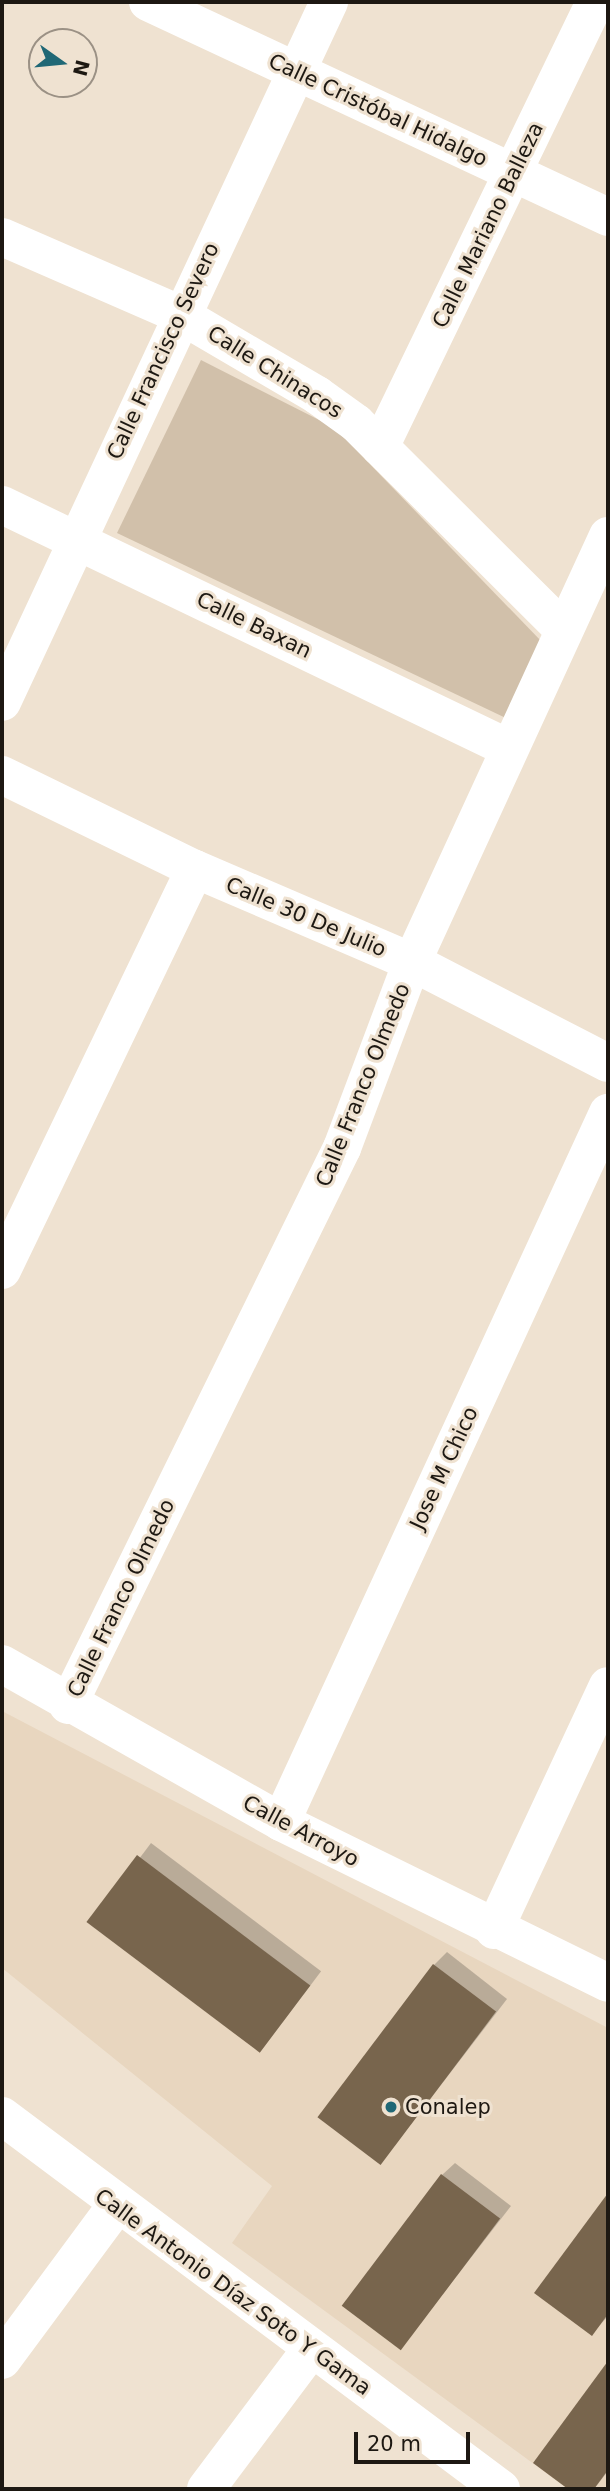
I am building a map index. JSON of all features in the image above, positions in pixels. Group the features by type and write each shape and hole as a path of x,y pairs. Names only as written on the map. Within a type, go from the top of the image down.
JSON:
{"street":[{"name":"Calle Cristóbal Hidalgo","path":"148,2 608,217"},
{"name":"Calle Francisco Severo","path":"2,702 179,314 329,2"},
{"name":"Calle Mariano Balleza","path":"380,447 595,2"},
{"name":"Calle Chinacos","path":"2,237 179,314 317,395 380,447 564,630"},
{"name":"Calle Baxan","path":"2,505 506,747"},
{"name":"Calle Franco Olmedo","path":"68,1704 342,1148 412,962 506,747 608,536"},
{"name":"Calle 30 De Julio","path":"2,775 195,869 412,962 608,1063"},
{"path":"2,1270 195,869"},
{"name":"Jose M Chico","path":"281,1822 608,1114"},
{"name":"Calle Arroyo","path":"2,1664 68,1704 281,1822 494,1930 608,1983"},
{"path":"494,1930 608,1686"},
{"name":"Calle Antonio Díaz Soto Y Gama","path":"2,2116 116,2206 501,2489"},
{"path":"2,2360 116,2206"},
{"path":"206,2489 312,2349"}],"shaded area":[{"path":"201,360 335,428 543,643 510,720 117,533"},
{"name":"Conalep","path":"2,1711 608,2028 608,2489 568,2489 232,2243 272,2186 2,1968"}],"building":[{"path":"137,1855 310,1986 260,2053 86,1922"},
{"path":"433,1964 496,2012 381,2165 317,2117"},
{"path":"441,2174 500,2219 401,2350 342,2306"},
{"path":"608,2193 608,2314 592,2336 534,2293"},
{"path":"608,2361 608,2470 594,2489 568,2489 533,2463"}],"place":[{"name":"Conalep","path":"391,2107"}]}
